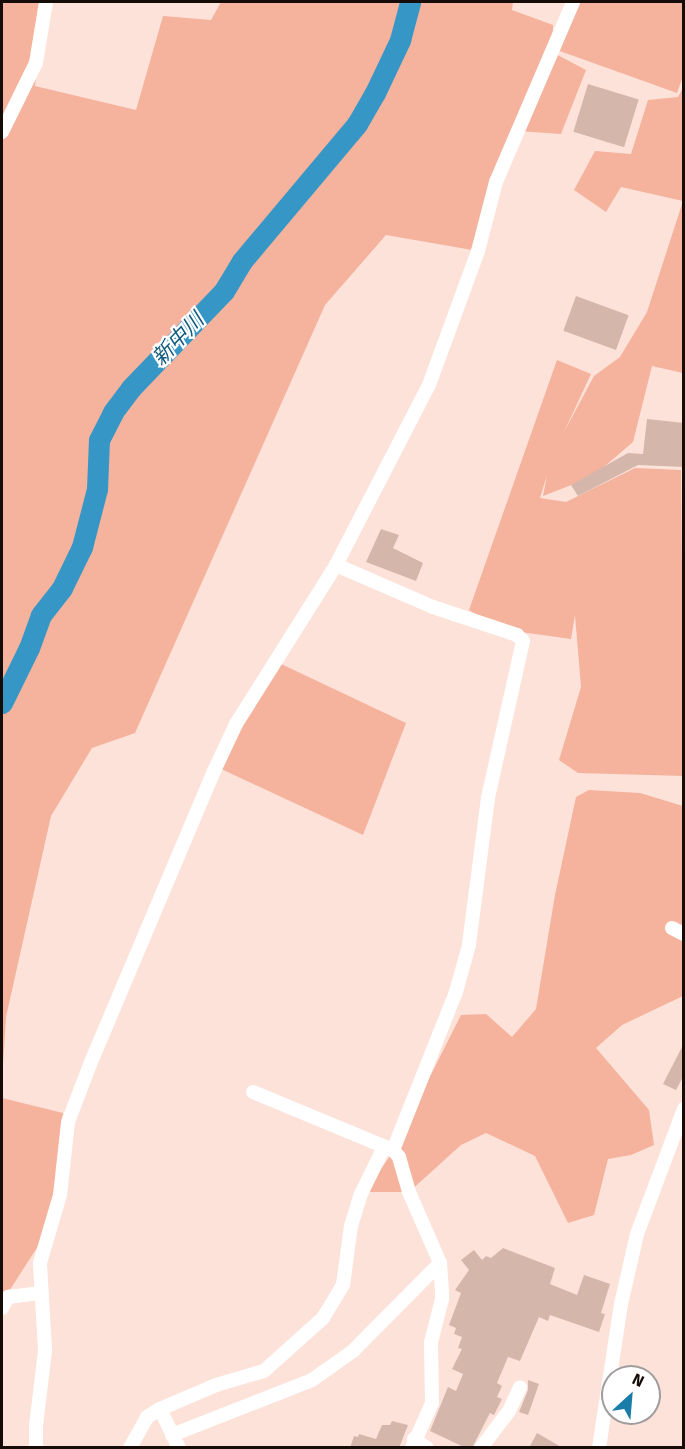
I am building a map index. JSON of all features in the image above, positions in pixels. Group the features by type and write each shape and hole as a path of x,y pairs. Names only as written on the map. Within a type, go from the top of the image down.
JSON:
{"street":[{"path":"2,132 36,63 46,2"},
{"path":"36,1448 36,1426 45,1350 40,1263 60,1195 68,1122 91,1062 236,724 336,565 429,386 478,250 496,182 573,2"},
{"path":"129,1448 147,1417 216,1385 264,1371 323,1318 343,1285 351,1226 360,1196 389,1148 456,992 469,945 488,798 523,641 517,635 432,607 336,565"},
{"path":"253,1092 389,1148 399,1157 409,1192 440,1263 442,1299 431,1342 432,1403 413,1443 427,1448"},
{"path":"599,1448 617,1325 637,1234 684,1109"},
{"path":"172,1435 312,1380 353,1351 440,1263"},
{"path":"2,1308 8,1297 42,1293"},
{"path":"481,1448 509,1411 520,1387"},
{"path":"160,1409 180,1448"}],"shaded area":[{"path":"2,2 43,2 35,86 136,110 163,16 211,20 221,2 513,2 512,10 553,25 552,52 586,70 561,134 518,131 478,251 386,235 325,305 135,733 92,748 51,816 6,1017 2,1080"},
{"path":"579,2 683,2 683,76 677,93 557,50"},
{"path":"683,88 683,201 621,187 606,212 574,190 595,151 631,154 648,100 678,97"},
{"path":"683,201 683,373 652,366 633,442 592,477 543,496 547,475 540,498 566,502 635,468 681,470 684,776 578,773 559,760 581,687 575,615 571,639 500,629 469,610 557,360 591,374 564,432 594,376 620,357 647,312"},
{"path":"279,663 406,723 363,835 219,768 240,719"},
{"path":"589,790 640,793 683,806 683,996 622,1025 596,1048 649,1110 654,1145 631,1155 608,1159 594,1215 568,1223 535,1156 486,1133 461,1145 409,1192 365,1192 390,1156 461,1015 486,1014 512,1037 536,1009 555,895 576,797"},
{"path":"2,1098 63,1113 51,1226 2,1302"}],"building":[{"path":"588,84 639,99 624,147 573,132"},
{"path":"576,296 629,315 616,350 563,331"},
{"path":"647,419 684,423 684,467 638,465 578,496 571,485 628,453 643,454"},
{"path":"381,529 399,535 393,548 423,563 416,581 366,562"},
{"path":"684,1043 684,1075 676,1090 663,1084"},
{"path":"503,1248 555,1268 550,1284 577,1295 584,1275 610,1284 601,1313 605,1314 599,1332 550,1315 548,1321 539,1317 520,1361 508,1357 497,1383 502,1386 497,1397 502,1399 494,1415 490,1413 472,1448 466,1448 430,1431 448,1387 456,1391 463,1374 452,1369 462,1349 458,1348 462,1337 454,1334 456,1328 449,1325 461,1293 455,1290 469,1270 461,1260 474,1250 482,1260 486,1256 491,1258"},
{"path":"528,1380 539,1384 528,1415 519,1412 528,1390"},
{"path":"392,1421 408,1425 399,1448 350,1448 354,1436 358,1437 359,1434 376,1439 382,1425 390,1425"},
{"path":"537,1433 563,1448 529,1448"}],"waterway":[{"name":"新中川","path":"2,703 29,648 41,615 62,588 82,547 97,489 99,440 113,412 131,388 224,291 242,261 357,124 375,93 400,40 410,2"}]}
